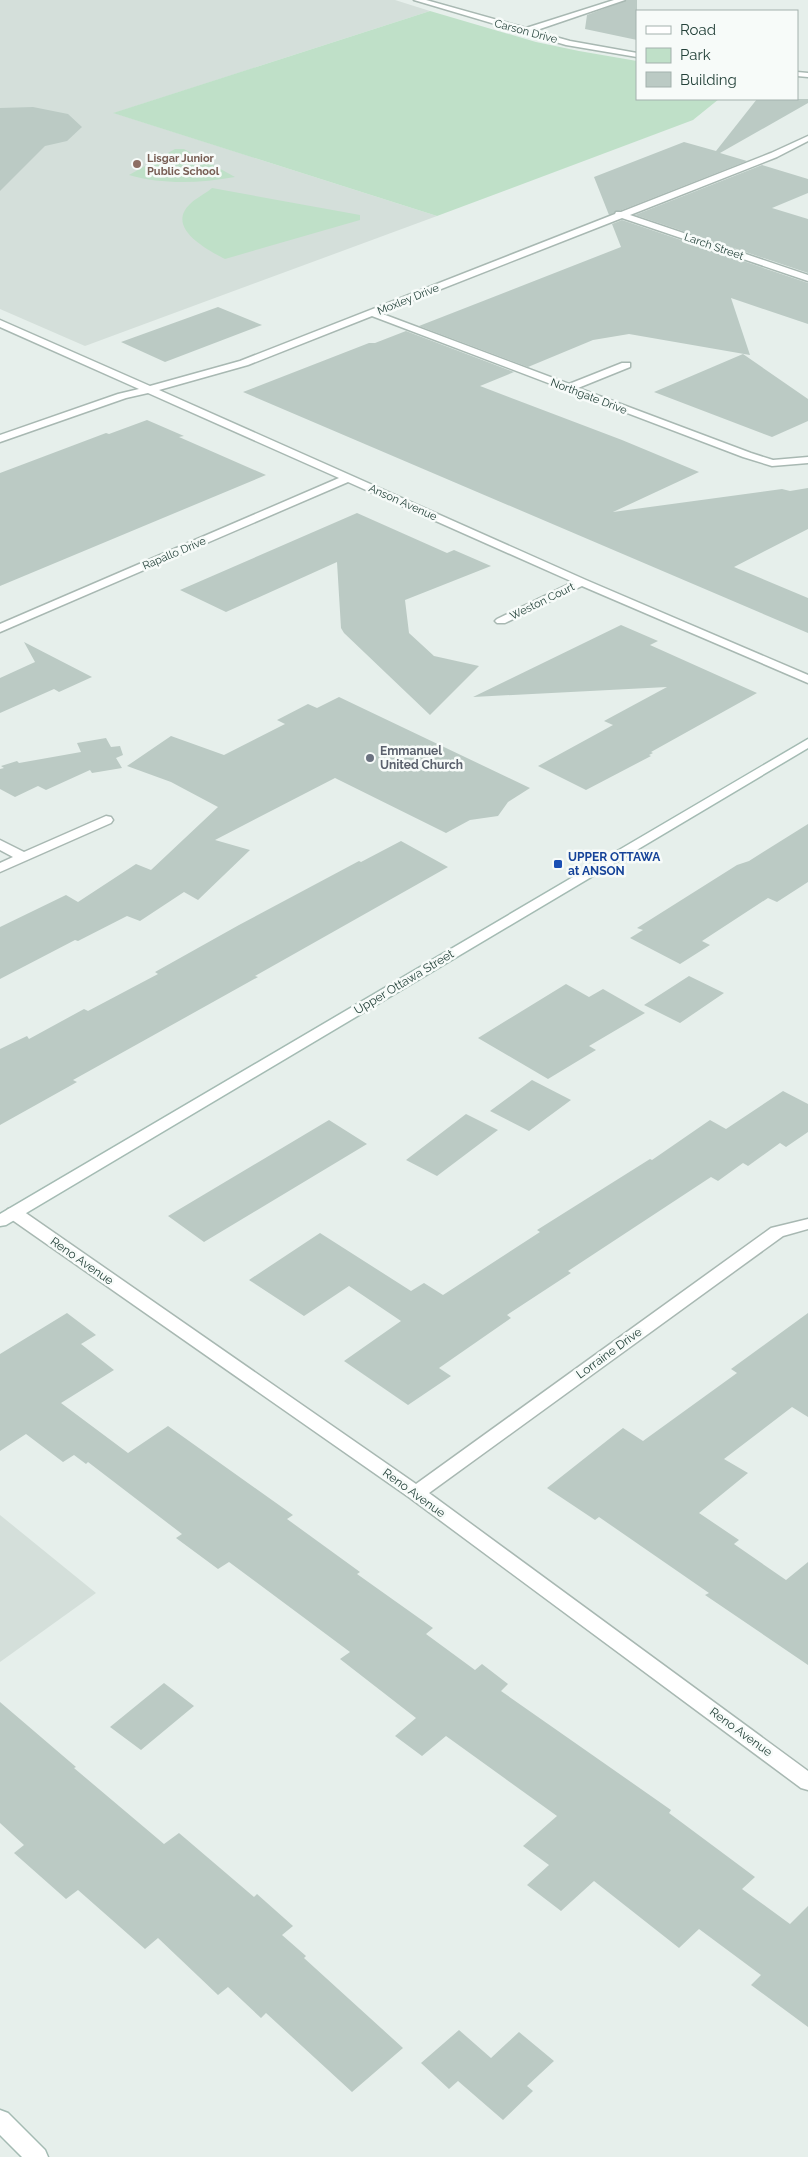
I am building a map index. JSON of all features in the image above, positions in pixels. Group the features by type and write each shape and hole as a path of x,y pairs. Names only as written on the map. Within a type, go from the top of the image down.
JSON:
{"street":[{"name":"Carson Drive","path":"418,0 569,43 636,55"},
{"path":"524,31 621,0"},
{"name":"Moxley Drive","path":"0,439 57,417 148,389 234,367 619,214 774,155 808,138"},
{"name":"Larch Street","path":"619,214 808,278"},
{"name":"Northgate Drive","path":"372,313 772,463 808,460"},
{"name":"Anson Avenue","path":"0,323 582,582 808,678"},
{"path":"568,388 626,365"},
{"name":"Rapallo Drive","path":"0,628 348,478"},
{"name":"Weston Court","path":"501,621 582,582"},
{"name":"Upper Ottawa Street","path":"7,1217 808,744"},
{"path":"0,868 106,820"},
{"path":"0,844 22,857"},
{"name":"Reno Avenue","path":"7,1217 416,1493 808,1782"},
{"name":"Lorraine Drive","path":"416,1493 777,1232 808,1224"},
{"path":"0,2120 37,2157"}],"shaded area":[{"name":"Lisgar Junior Public School","path":"0,0 395,0 430,11 114,113 437,216 85,346 0,309"},
{"path":"0,1515 96,1593 0,1662"}],"green space":[{"path":"430,11 536,42 636,61 636,100 718,100 693,120 437,216 113,113"},
{"path":"175,149 184,149 235,177 209,181 169,182 129,175"},
{"path":"212,188 360,215 360,220 225,259 192,237 186,230 183,221 184,213 190,204"}],"building":[{"path":"627,0 637,0 636,40 585,29 587,15"},
{"path":"808,99 808,103 720,153 747,161 609,215 594,177 684,142 716,151 756,100"},
{"path":"33,107 68,114 82,127 67,141 45,146 0,191 0,108"},
{"path":"762,165 808,179 808,193 772,208 808,219 808,273 635,215"},
{"path":"622,220 808,283 808,324 731,298 750,355 629,334 593,340 528,367 419,326 621,247 612,224"},
{"path":"218,307 262,325 165,362 121,342"},
{"path":"406,331 514,372 480,386 622,440 699,472 613,512 782,489 790,491 808,488 808,529 734,567 808,598 808,633 243,392 369,343 375,343"},
{"path":"743,354 808,399 808,421 772,437 654,392"},
{"path":"147,420 184,436 179,437 266,475 0,586 0,473 106,433 109,434"},
{"path":"357,513 447,553 454,550 491,566 405,600 409,633 434,656 479,666 430,715 344,633 341,628 337,562 226,612 180,590"},
{"path":"621,625 658,641 650,645 757,693 651,752 653,753 649,755 651,756 586,790 538,766 613,725 604,721 667,687 473,697"},
{"path":"24,642 92,677 59,692 54,689 0,713 0,678 35,662"},
{"path":"339,697 530,788 508,802 498,816 470,820 446,833 335,778 215,840 250,850 198,900 184,892 140,921 127,916 78,941 75,940 0,979 0,927 66,895 78,902 136,864 151,870 218,807 171,782 127,766 171,736 224,755 285,724 277,720 308,704 317,708"},
{"path":"106,738 111,747 120,746 123,755 116,758 122,768 92,773 90,770 46,790 38,786 15,797 0,789 0,769 4,768 1,766 17,761 19,763 81,752 77,743"},
{"path":"808,824 808,882 777,902 768,898 702,941 710,945 680,964 630,938 643,930 637,928 737,865 749,861"},
{"path":"401,841 448,867 255,976 258,977 73,1080 77,1082 0,1125 0,1049 27,1036 29,1039 84,1009 88,1011 158,974 155,972 239,925 359,861 361,862"},
{"path":"689,976 724,993 680,1023 644,1005"},
{"path":"566,984 589,997 603,989 645,1013 589,1046 596,1050 548,1079 478,1038"},
{"path":"532,1080 571,1100 529,1131 490,1111"},
{"path":"783,1091 808,1104 808,1132 786,1147 780,1143 748,1166 743,1163 718,1181 711,1177 568,1271 571,1273 507,1315 511,1318 439,1368 451,1376 408,1405 344,1361 401,1321 349,1286 304,1316 249,1280 320,1233 411,1291 424,1283 443,1295 540,1232 537,1230 650,1159 652,1160 710,1120 726,1129"},
{"path":"466,1114 498,1130 437,1176 406,1160"},
{"path":"329,1120 367,1144 204,1242 168,1216"},
{"path":"67,1313 96,1335 81,1344 114,1370 61,1403 128,1453 168,1426 293,1515 287,1519 360,1572 357,1574 433,1628 426,1634 475,1670 482,1664 508,1684 501,1691 671,1810 669,1813 755,1877 742,1889 790,1924 808,1906 808,2027 751,1985 761,1975 699,1929 679,1948 594,1881 561,1911 527,1885 549,1865 523,1846 557,1816 446,1736 422,1756 395,1736 416,1718 340,1659 350,1652 229,1562 218,1569 176,1538 182,1534 88,1462 86,1464 74,1455 63,1462 26,1434 0,1451 0,1354"},
{"path":"808,1313 808,1417 792,1407 724,1459 748,1473 699,1513 739,1540 734,1544 786,1580 808,1562 808,1665 705,1595 709,1593 599,1517 595,1520 547,1488 623,1428 643,1441 737,1373 731,1369"},
{"path":"164,1683 194,1706 141,1750 110,1727"},
{"path":"0,1702 164,1844 179,1833 254,1897 257,1894 293,1926 282,1935 306,1956 304,1958 403,2048 352,2092 266,2013 261,2018 228,1987 218,1995 158,1938 145,1949 78,1890 66,1899 14,1853 24,1845 0,1823"},
{"path":"459,2030 491,2058 519,2032 554,2061 527,2086 533,2091 503,2120 458,2081 449,2089 421,2063"}],"place":[{"name":"Lisgar Junior Public School","path":"137,164"},
{"name":"Emmanuel United Church","path":"370,758"},
{"name":"UPPER OTTAWA at ANSON","path":"558,864"}]}
